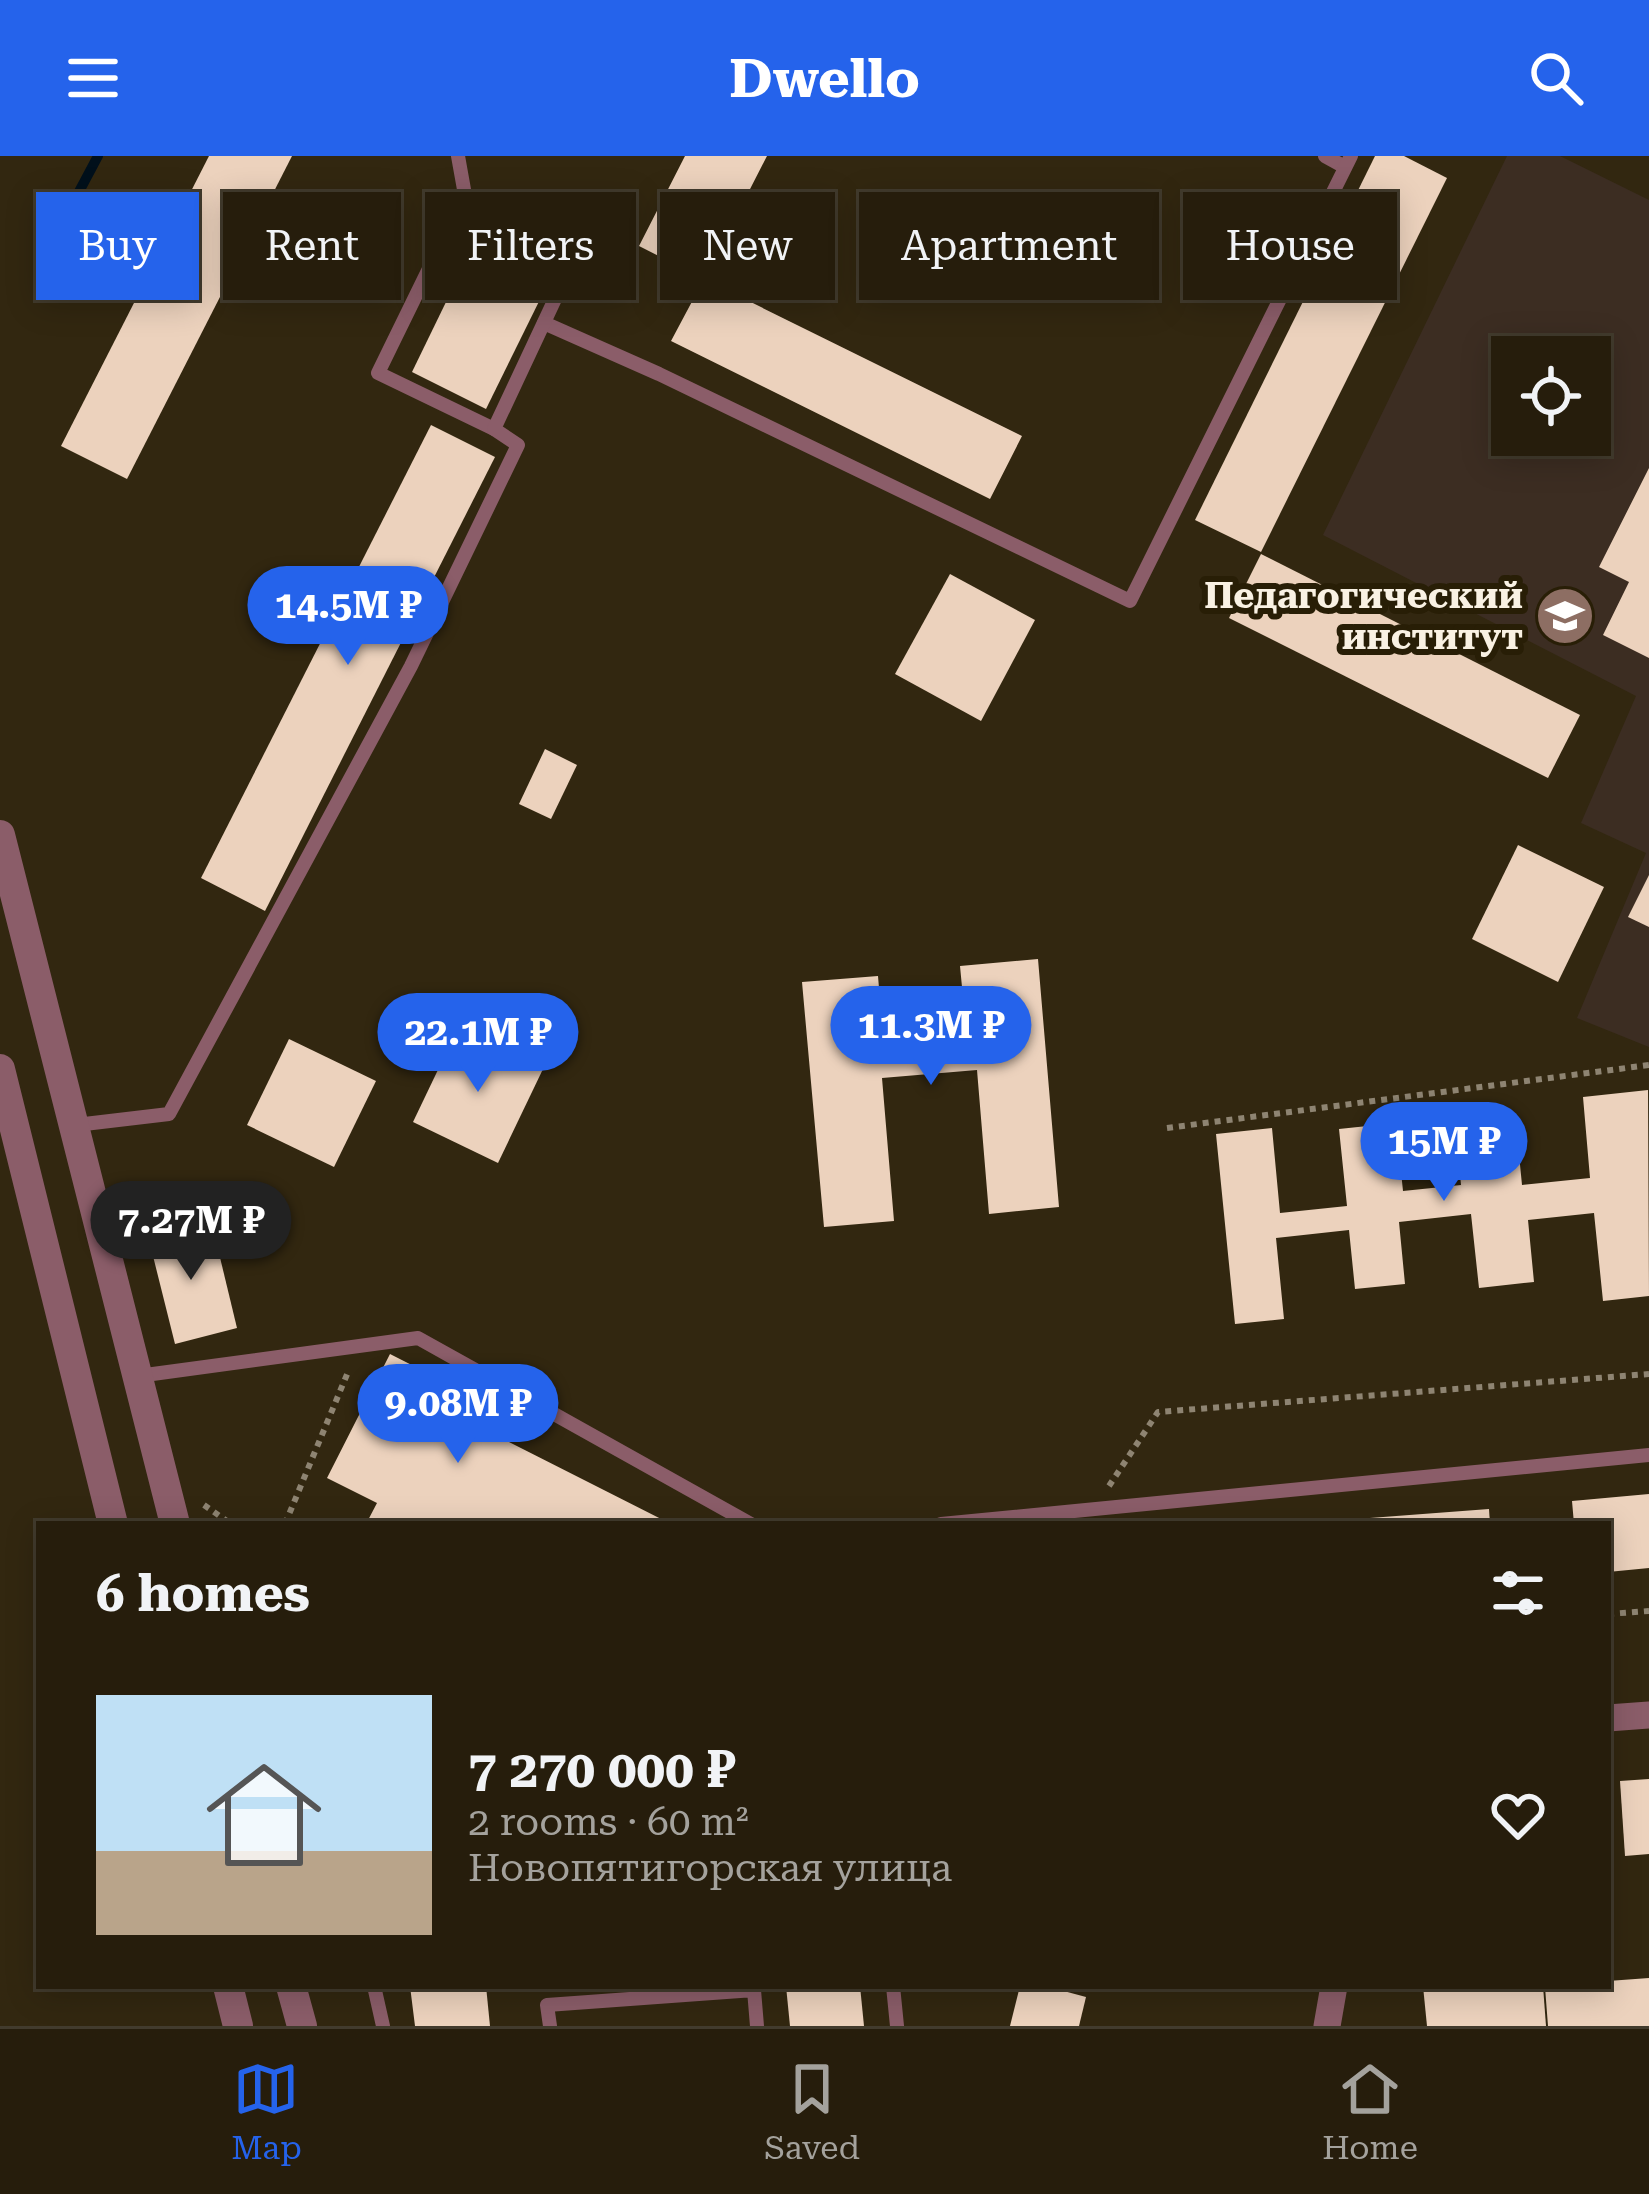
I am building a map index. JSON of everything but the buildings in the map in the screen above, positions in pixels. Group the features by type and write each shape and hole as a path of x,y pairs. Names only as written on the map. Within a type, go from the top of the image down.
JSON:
{"street":[{"path":"0,836 174,1521"},
{"path":"0,1069 112,1521"},
{"path":"1611,1718 1649,1715"},
{"path":"229,1989 238,2026"},
{"path":"292,1989 302,2026"},
{"path":"1327,2026 1333,1989"}],"lane":[{"path":"458,156 464,192"},
{"path":"544,323 1130,601 1348,161 1325,156"},
{"path":"76,1125 169,1114 411,666 518,445 378,373 425,276"},
{"path":"494,429 555,300"},
{"path":"138,1376 418,1338 746,1521"},
{"path":"971,1521 1649,1455"},
{"path":"375,1989 383,2026"},
{"path":"893,1989 897,2026"},
{"path":"550,2026 547,2005 754,1990 757,2026"}],"path":[{"path":"1168,1128 1649,1065"},
{"path":"286,1521 358,1346"},
{"path":"1094,1509 1157,1412 1649,1375"},
{"path":"1611,1614 1649,1611"}],"shaded area":[{"name":"Педагогический институт","path":"1507,156 1560,156 1649,200 1649,1047 1577,1018 1646,853 1581,823 1636,696 1323,535"}],"waterway":[{"path":"79,192 98,156"}],"place":[{"name":"Педагогический институт","path":"1565,616"}]}
